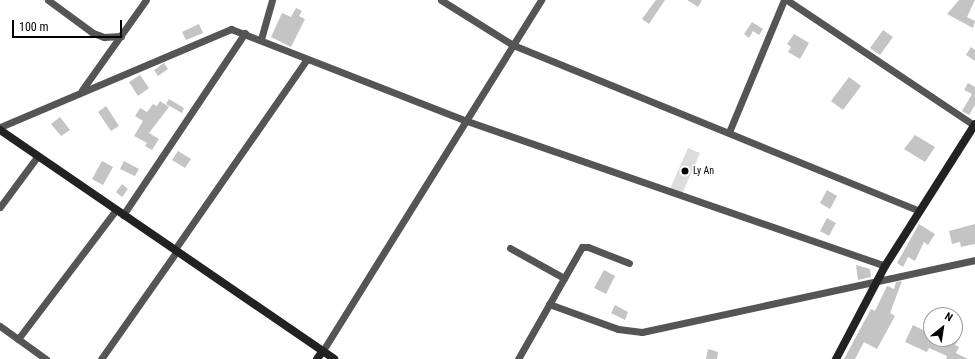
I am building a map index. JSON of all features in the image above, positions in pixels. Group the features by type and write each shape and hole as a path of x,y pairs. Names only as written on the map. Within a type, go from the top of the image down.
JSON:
{"street":[{"path":"48,0 94,33 104,37 120,36"},
{"path":"82,90 146,0"},
{"path":"261,39 272,0"},
{"path":"441,0 513,45 729,132 919,211"},
{"path":"317,359 467,121 541,0"},
{"path":"729,132 786,0 974,125 885,266 836,359"},
{"path":"334,359 176,250 37,157 0,128 82,90 226,29 261,39 307,59 467,121 885,266"},
{"path":"123,215 244,33"},
{"path":"101,359 307,59"},
{"path":"0,207 37,157"},
{"path":"18,339 116,210"},
{"path":"518,359 582,247 588,246 628,263"},
{"path":"510,248 564,278"},
{"path":"549,304 618,329 642,332 876,283 975,260"},
{"path":"0,326 46,359"}],"shaded area":[{"name":"Ly An","path":"688,148 700,153 682,194 670,189"}],"building":[{"path":"656,0 665,0 649,24 642,19"},
{"path":"687,0 702,0 698,7"},
{"path":"959,0 975,0 967,17 975,21 973,28 947,14"},
{"path":"296,8 302,11 299,16 305,19 291,47 271,37 282,13 291,17"},
{"path":"752,22 763,29 759,35 753,31 749,38 744,34"},
{"path":"199,24 203,33 186,40 182,32"},
{"path":"883,30 893,37 880,55 870,48"},
{"path":"794,34 809,43 800,59 788,52 791,47 787,44"},
{"path":"971,47 975,50 975,61 966,55"},
{"path":"164,63 168,69 158,76 154,70"},
{"path":"140,75 149,88 138,96 129,82"},
{"path":"849,77 861,86 843,110 831,101"},
{"path":"968,83 975,87 975,105 969,115 962,111 972,94 964,90"},
{"path":"169,99 184,108 182,113 166,104"},
{"path":"160,101 169,107 149,133 159,139 152,150 145,146 147,143 134,136 143,121 135,116 140,108 147,112 153,104 157,106"},
{"path":"106,106 119,126 111,131 98,112"},
{"path":"60,117 70,130 61,136 51,124"},
{"path":"915,135 935,147 925,162 904,149"},
{"path":"178,151 191,159 185,168 172,160"},
{"path":"102,161 113,167 103,185 92,179"},
{"path":"124,161 139,169 135,176 120,169"},
{"path":"122,184 128,189 122,197 116,192"},
{"path":"827,190 837,196 830,209 820,203"},
{"path":"827,218 836,223 829,236 820,231"},
{"path":"919,224 935,234 928,245 924,242 915,261 908,257 903,267 897,263"},
{"path":"975,224 975,244 961,247 960,242 952,244 949,231"},
{"path":"856,265 870,269 871,277 858,280"},
{"path":"604,270 615,276 606,294 594,288"},
{"path":"902,281 890,313 895,316 877,349 864,342 855,359 844,359 871,309 875,311 887,286 894,289 896,282"},
{"path":"615,305 628,312 625,320 611,313"},
{"path":"913,325 923,330 923,347 959,347 956,353 968,359 946,359 947,356 929,348 927,352 905,342"},
{"path":"708,349 718,352 717,359 706,359"}],"place":[{"name":"Ly An","path":"685,171"}]}
